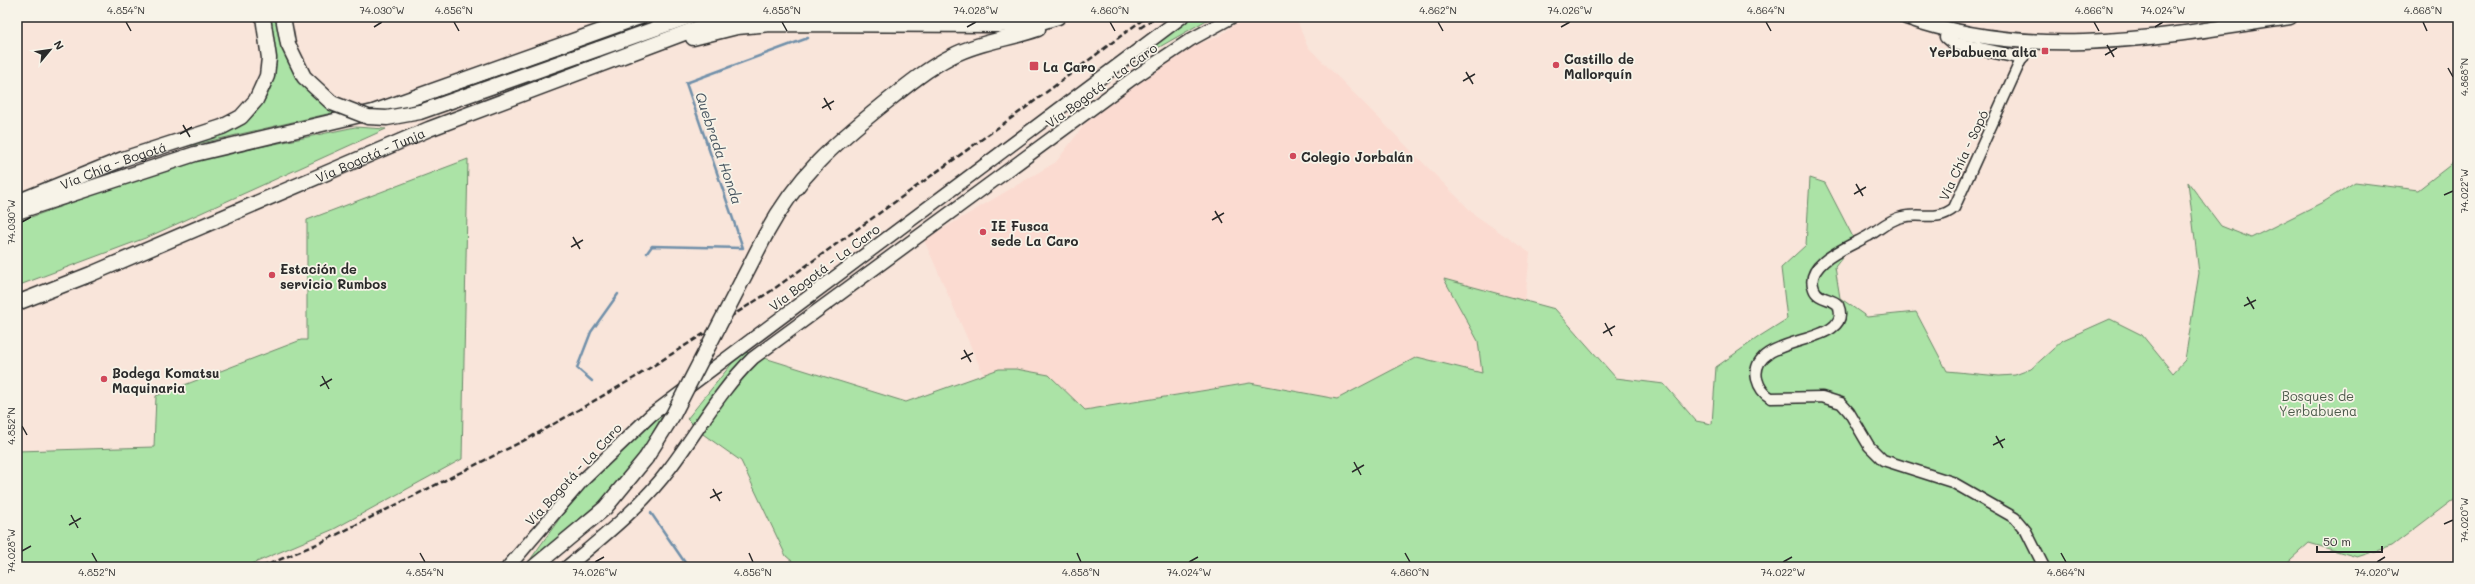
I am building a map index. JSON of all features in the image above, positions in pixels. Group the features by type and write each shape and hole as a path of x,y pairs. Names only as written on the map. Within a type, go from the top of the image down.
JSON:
{"highway":[{"name":"Vía Chía - Bogotá","path":"17,202 123,159 222,127 241,117 256,100 267,76 269,58 263,17"},
{"path":"283,17 288,44 304,77 315,90 332,103 345,110 368,117 393,118 420,112 688,17"},
{"path":"17,212 195,154 373,112 640,17"},
{"name":"Vía Bogotá - Tunja","path":"17,303 105,268 409,137 727,17"},
{"path":"631,54 754,25 826,23 1000,25 1041,22 1058,17"},
{"path":"534,567 606,508 646,458 673,414 779,209 808,171 862,122 920,77 952,56 1001,38 1036,30 1067,17"},
{"path":"1906,17 1956,31 2028,42 2090,42 2127,40 2290,17"}],"main road":[{"name":"Vía Bogotá - La Caro","path":"508,567 589,474 656,410 1182,17"},
{"name":"Vía Bogotá - La Caro","path":"567,567 600,540 649,494 670,468 734,377 752,358 1138,75 1190,40 1232,17"},
{"path":"1946,37 1953,43 2022,58"}],"street":[{"name":"Vía Chía - Sopó","path":"2028,42 1954,208 1942,215 1903,216 1888,222 1820,265 1813,276 1813,288 1820,297 1838,305 1841,315 1838,322 1826,332 1779,347 1765,356 1758,364 1756,373 1760,387 1772,398 1822,397 1841,403 1849,412 1869,446 1883,460 1952,482 2015,518 2026,531 2044,567"}],"shaded area":[{"path":"1253,17 1296,17 1307,46 1475,215 1530,253 1525,301 1444,280 1478,341 1482,373 1417,357 1337,399 1250,383 1085,410 1049,375 999,369 983,374 924,240 1056,162 1085,124 1120,96 1197,44 1218,37 1238,22"}],"green space":[{"path":"270,17 279,17 302,81 313,95 336,112 180,148 238,128 258,110 266,99 274,76 275,65 274,42"},
{"path":"1191,17 1212,17 1121,69"},
{"path":"355,127 386,129 148,237 17,286 17,222 130,182 208,158"},
{"path":"468,159 462,459 334,529 245,567 17,567 17,451 154,447 156,396 301,340 307,340 307,220"},
{"name":"Bosques de Yerbabuena","path":"2458,159 2458,496 2392,546 2357,557 2309,543 2282,567 799,567 786,556 741,461 700,432 687,419 742,351 906,402 999,369 1016,369 1049,375 1085,410 1250,383 1337,399 1417,357 1482,373 1478,341 1444,279 1555,309 1616,378 1664,384 1696,421 1712,424 1716,367 1787,319 1781,268 1806,245 1810,178 1825,183 1855,241 1835,267 1840,298 1867,317 1916,312 1947,371 1999,376 2015,375 2031,369 2063,340 2110,319 2142,335 2173,373 2185,360 2199,273 2188,182 2221,226 2251,238 2325,201 2355,182 2418,190"},
{"path":"667,407 637,461 616,487 525,567 562,515 607,462"}],"waterway":[{"name":"Quebrada Honda","path":"647,253 652,246 743,248 686,83 808,38"},
{"name":"Quebrada Honda","path":"592,381 577,368 591,332 618,294"},
{"name":"Quebrada Honda","path":"651,513 688,567"}],"railway":[{"path":"262,567 322,542 531,437 634,378 771,291 1024,109 1146,17"},
{"path":"1140,28 1156,17"}],"place":[{"name":"Yerbabuena alta","path":"2045,51"},
{"name":"Castillo de Mallorquín","path":"1556,65"},
{"name":"La Caro","path":"1034,66"},
{"name":"Colegio Jorbalán","path":"1293,156"},
{"name":"IE Fusca sede La Caro","path":"983,232"},
{"name":"Estación de servicio Rumbos","path":"272,275"},
{"name":"Bodega Komatsu Maquinaria","path":"104,379"}]}
